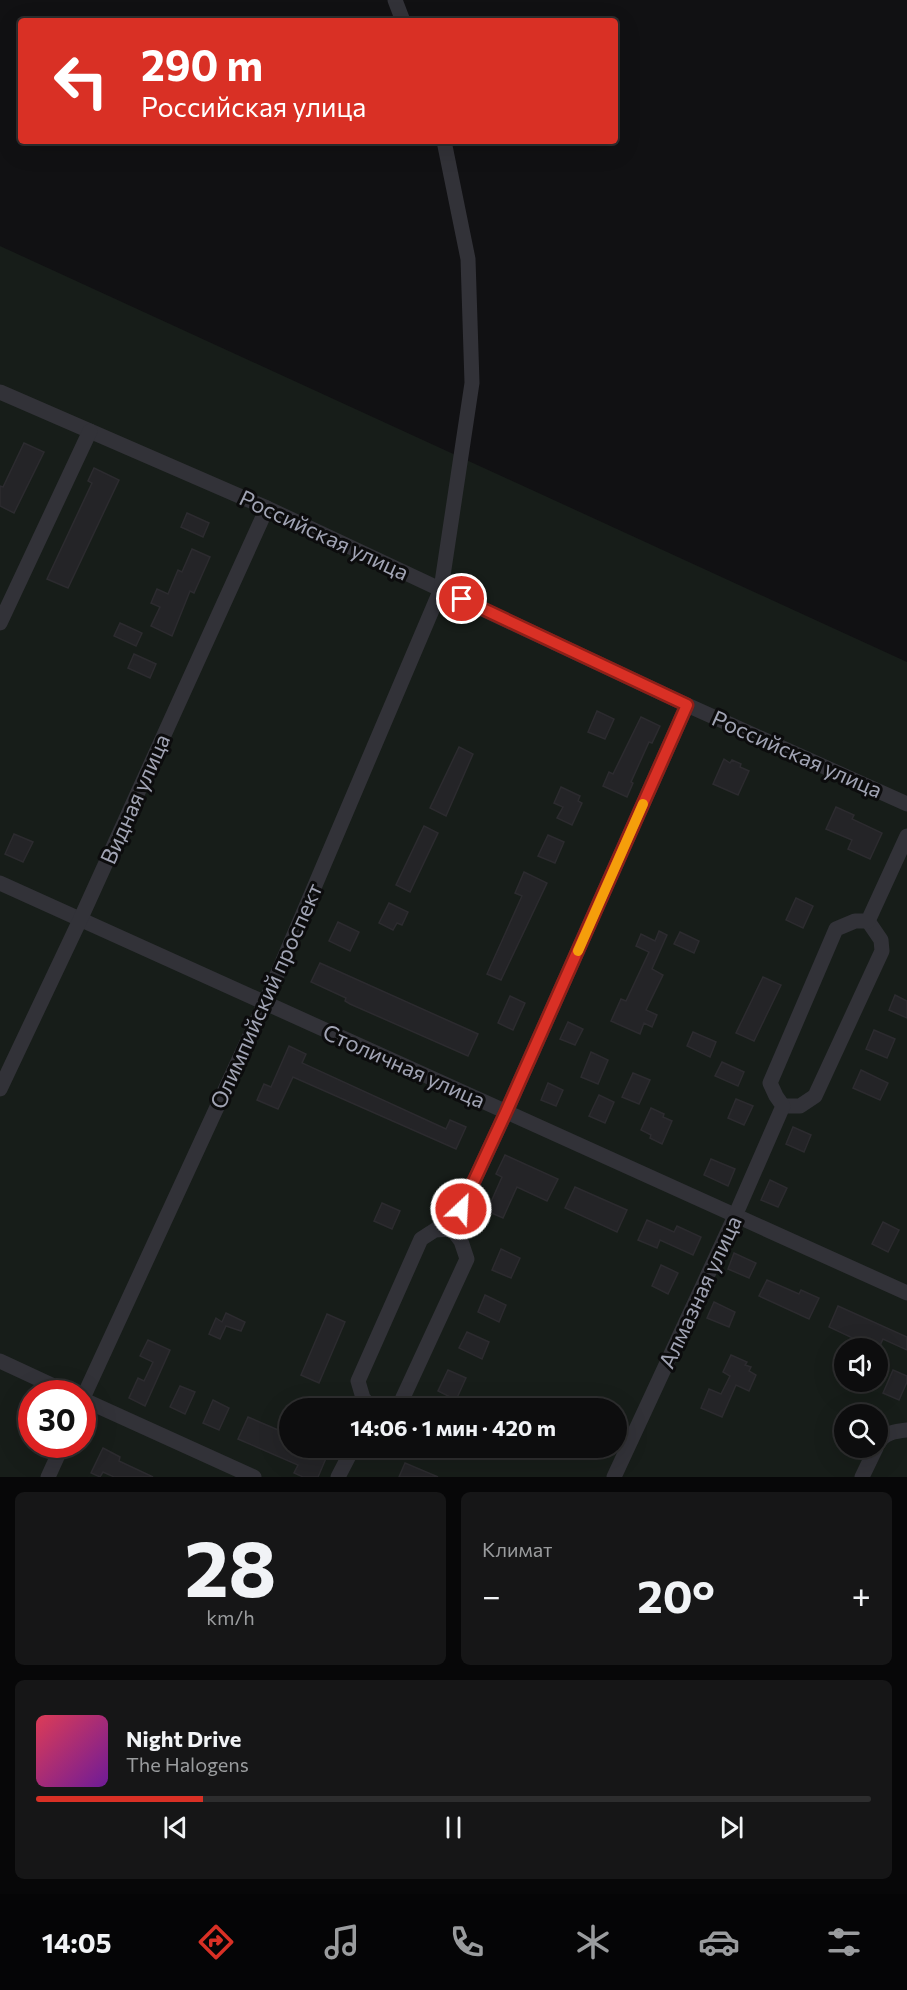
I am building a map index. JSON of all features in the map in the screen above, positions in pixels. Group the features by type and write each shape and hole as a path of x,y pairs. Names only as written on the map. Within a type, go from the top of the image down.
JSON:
{"street":[{"path":"395,0 403,18"},
{"name":"Олимпийский проспект","path":"92,1380 265,1003 441,589 472,383 468,259 445,144"},
{"name":"Российская улица","path":"0,392 267,508 687,705 907,804"},
{"path":"0,623 90,431"},
{"name":"Видная улица","path":"0,1089 80,920 267,508"},
{"path":"452,1229 687,705"},
{"path":"868,921 907,836"},
{"name":"Столичная улица","path":"0,883 907,1293"},
{"path":"855,921 868,921 881,940 882,951 844,1034 815,1096 800,1106 783,1106 770,1083 836,928 855,921"},
{"name":"Алмазная улица","path":"614,1477 735,1216 783,1106"},
{"path":"363,1398 358,1381 422,1239 435,1230 452,1229"},
{"path":"403,1398 467,1258 461,1241 452,1229"},
{"path":"0,1361 41,1380"},
{"path":"96,1405 254,1477"},
{"path":"888,1434 894,1431 907,1430"},
{"path":"48,1477 57,1458"},
{"path":"338,1477 348,1458"},
{"path":"862,1477 871,1458"}],"shaded area":[{"path":"0,246 907,662 907,1477 0,1477"}],"building":[{"path":"24,443 44,452 14,513 0,506 0,486 3,487"},
{"path":"94,468 119,480 68,588 47,579 92,483 88,481"},
{"path":"187,513 209,523 203,537 181,527"},
{"path":"192,549 210,557 194,593 190,591 172,636 151,626 160,607 151,603 157,589 168,594 178,570 182,572"},
{"path":"120,623 142,633 136,646 114,636"},
{"path":"134,654 156,664 150,678 128,668"},
{"path":"597,711 614,719 605,739 588,732"},
{"path":"641,717 660,726 652,743 649,742 631,782 633,783 627,797 603,786 609,772 613,774"},
{"path":"459,747 473,754 446,816 430,808"},
{"path":"724,759 730,763 732,760 741,764 740,767 749,771 738,795 713,784"},
{"path":"561,787 580,796 578,801 582,803 572,825 557,818 563,807 554,803"},
{"path":"836,807 854,815 852,819 882,833 870,859 848,849 852,840 826,829"},
{"path":"424,826 438,833 410,892 396,885"},
{"path":"14,834 33,842 23,862 5,854"},
{"path":"548,835 564,842 555,863 538,856"},
{"path":"524,872 547,883 501,980 487,974 522,896 515,893"},
{"path":"796,898 813,906 803,928 786,920"},
{"path":"389,903 408,912 402,925 397,923 393,930 379,923"},
{"path":"338,922 359,932 350,951 329,941"},
{"path":"659,931 667,935 652,969 663,975 646,1010 657,1015 652,1027 644,1023 640,1034 611,1021 621,999 626,1001 649,952 636,946 641,934 655,941"},
{"path":"680,932 699,941 694,953 674,944"},
{"path":"320,963 478,1034 468,1056 350,1004 345,1001 346,998 311,982"},
{"path":"763,977 781,985 754,1041 736,1033"},
{"path":"895,995 907,1001 907,1018 889,1010"},
{"path":"510,996 525,1003 513,1030 498,1023"},
{"path":"568,1022 583,1029 575,1045 560,1039"},
{"path":"874,1030 895,1039 887,1058 866,1049"},
{"path":"693,1032 716,1042 710,1057 687,1046"},
{"path":"289,1046 306,1054 302,1063 446,1129 450,1120 466,1127 456,1149 293,1077 278,1109 257,1100 264,1084 271,1087"},
{"path":"591,1052 608,1060 598,1084 581,1077"},
{"path":"722,1062 744,1072 738,1086 715,1076"},
{"path":"861,1070 888,1083 880,1100 853,1088"},
{"path":"633,1073 650,1080 639,1104 622,1097"},
{"path":"548,1083 563,1090 556,1106 541,1100"},
{"path":"599,1095 614,1102 605,1123 589,1116"},
{"path":"736,1099 753,1106 744,1125 728,1118"},
{"path":"651,1108 672,1121 662,1144 641,1130"},
{"path":"793,1127 811,1135 804,1152 786,1144"},
{"path":"505,1155 558,1179 547,1201 517,1187 503,1218 487,1211 502,1177 496,1174"},
{"path":"711,1159 735,1169 728,1186 704,1175"},
{"path":"770,1180 787,1188 778,1207 761,1200"},
{"path":"575,1187 627,1210 617,1232 565,1208"},
{"path":"382,1203 400,1211 392,1229 374,1221"},
{"path":"647,1220 674,1232 677,1226 701,1237 693,1255 660,1240 657,1248 638,1240"},
{"path":"883,1222 899,1230 888,1252 872,1244"},
{"path":"501,1249 520,1258 511,1278 492,1270"},
{"path":"734,1253 756,1263 749,1278 728,1269"},
{"path":"661,1265 678,1273 668,1294 652,1286"},
{"path":"767,1280 799,1294 801,1290 819,1298 809,1319 759,1296"},
{"path":"485,1295 506,1305 499,1322 478,1312"},
{"path":"714,1302 735,1312 729,1327 707,1318"},
{"path":"838,1306 907,1337 907,1350 888,1341 888,1338 852,1338 829,1327"},
{"path":"226,1313 245,1322 241,1331 226,1326 220,1339 209,1334 216,1318 222,1322"},
{"path":"327,1314 345,1322 319,1383 301,1375"},
{"path":"467,1332 489,1342 482,1359 459,1348"},
{"path":"148,1340 170,1350 145,1406 129,1398 138,1378 144,1381 153,1362 140,1356"},
{"path":"731,1355 747,1362 745,1365 751,1367 749,1371 756,1375 749,1391 736,1385 722,1417 701,1408 709,1389 721,1394 730,1376 723,1372"},
{"path":"448,1370 466,1378 457,1398 438,1391"},
{"path":"893,1370 907,1376 907,1382 899,1400 883,1393 888,1392 888,1382"},
{"path":"180,1386 195,1392 185,1414 170,1407"},
{"path":"213,1400 229,1408 219,1430 203,1423"},
{"path":"248,1417 279,1430 279,1457 238,1439"},
{"path":"103,1448 120,1457 119,1461 153,1477 114,1477 103,1472 100,1477 91,1473"},
{"path":"282,1458 326,1458 318,1477 303,1477 294,1473 298,1465"},
{"path":"405,1463 438,1477 399,1477"}],"slow traffic":[{"path":"578,951 643,804"}],"route":[{"path":"461,1209 687,705 462,599"}]}
